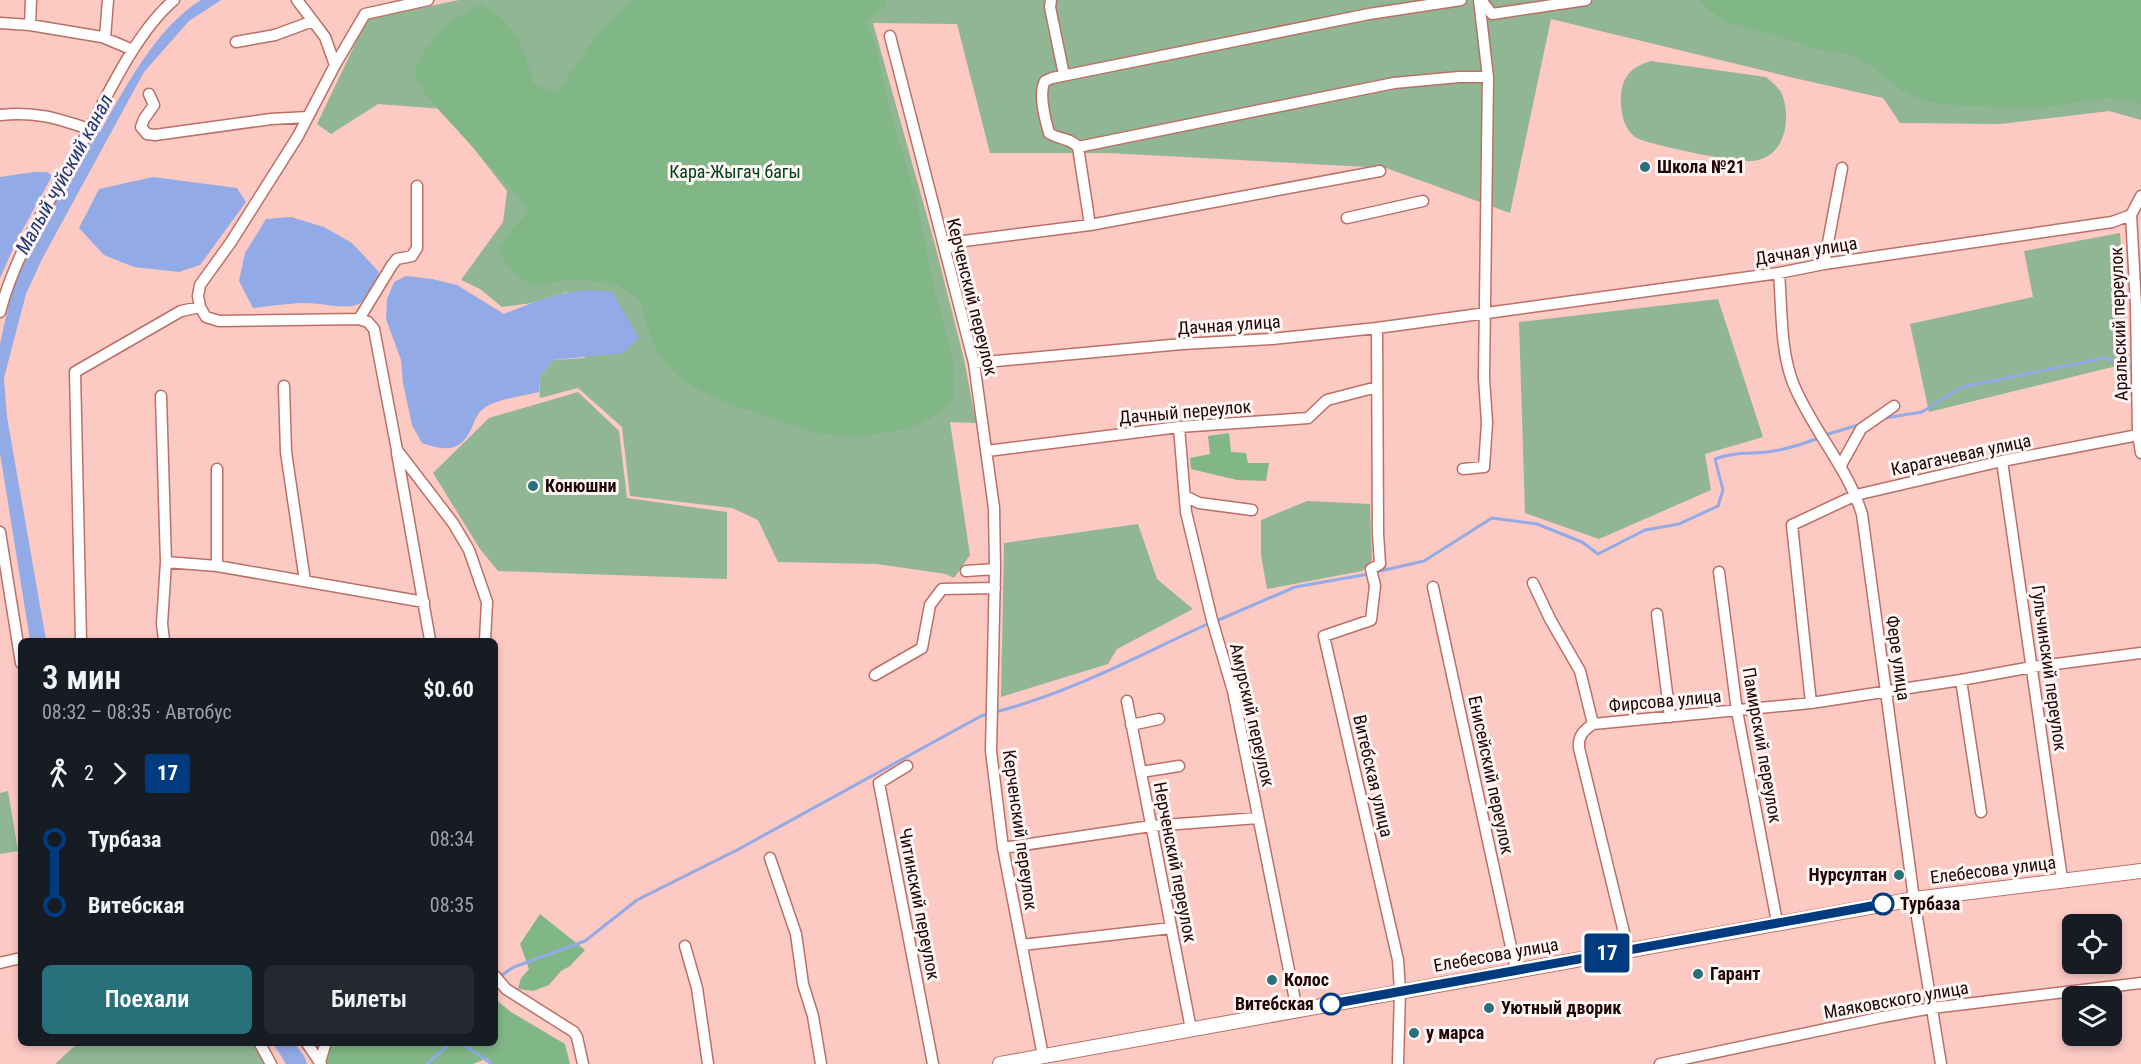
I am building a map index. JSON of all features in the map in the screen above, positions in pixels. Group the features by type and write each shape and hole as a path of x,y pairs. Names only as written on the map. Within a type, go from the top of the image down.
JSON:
{"main road":[{"name":"Елебесова улица","path":"1000,1064 1039,1059 1777,922 1914,899 2141,871"}],"street":[{"path":"30,25 31,0"},
{"path":"105,38 108,0"},
{"path":"0,312 15,266 89,129 134,50 164,9 174,0"},
{"path":"297,0 325,37 335,65"},
{"path":"428,0 364,14 298,136 231,242 200,285 198,296 200,307 206,316 219,321 359,319 368,322 374,329 430,638"},
{"path":"1051,0 1050,7 1064,75"},
{"path":"1090,225 1078,147 1071,140 1051,135 1045,115 1044,82 1064,75 1369,14 1461,0"},
{"path":"1480,0 1492,14 1586,0"},
{"path":"1462,470 1484,467 1487,423 1484,378 1488,77 1480,0"},
{"path":"236,42 275,35 313,21"},
{"path":"0,22 105,38 134,50"},
{"name":"Керченский переулок","path":"890,36 974,363 987,451 994,508 995,569 991,751 1003,848 1022,945 1039,1059"},
{"path":"1078,147 1394,83 1459,77 1488,77"},
{"path":"149,94 154,105 141,127 147,134 155,135 261,120 308,117"},
{"path":"0,115 23,112 57,117 89,129"},
{"path":"1824,264 1842,168"},
{"path":"945,251 956,242 1090,225 1380,171"},
{"path":"359,319 392,265 397,259 412,256 417,248 417,186"},
{"path":"2131,215 2141,196"},
{"path":"1347,218 1423,201"},
{"name":"Дачная улица","path":"974,363 1182,344 1272,339 1377,328 1779,273 1824,264 2112,222 2131,215"},
{"name":"Аральский переулок","path":"2131,215 2141,453"},
{"name":"Фере улица","path":"1779,273 1785,346 1793,382 1801,400 1841,465 1856,495 1862,514 1914,899 1941,1064"},
{"path":"81,638 75,372 181,311 200,307"},
{"path":"1377,328 1377,387"},
{"path":"284,386 286,452 305,581"},
{"name":"Дачный переулок","path":"987,451 1179,427 1308,418 1327,400 1377,387"},
{"name":"Витебская улица","path":"1377,387 1377,534 1380,564 1371,569 1375,586 1371,620 1324,636 1398,960 1400,991 1398,1064"},
{"path":"161,396 166,562 162,624 164,638"},
{"path":"1841,465 1861,429 1894,406"},
{"name":"Амурский переулок","path":"1179,427 1186,512 1198,568 1233,691 1297,1010"},
{"name":"Карагачевая улица","path":"1811,703 1792,525 1856,495 2002,461 2139,434"},
{"path":"397,450 453,523 469,550 488,602 485,638"},
{"name":"Гульчинский переулок","path":"2002,461 2062,879"},
{"path":"217,469 217,566"},
{"path":"1185,496 1199,503 1252,510"},
{"path":"0,532 18,644"},
{"path":"166,562 217,566 424,602"},
{"path":"966,571 995,569"},
{"name":"Памирский переулок","path":"1719,572 1737,711 1777,922"},
{"name":"Фирсова улица","path":"1533,583 1550,619 1580,671 1593,724"},
{"name":"Енисейский переулок","path":"1433,587 1516,970"},
{"path":"875,675 922,648 930,605 942,589 995,588"},
{"path":"1658,614 1671,717"},
{"name":"Фирсова улица","path":"1628,950 1579,748 1578,741 1582,732 1593,724 1811,703 2032,667 2141,653"},
{"path":"1961,680 1981,812"},
{"name":"Нерченский переулок","path":"1127,701 1191,1029"},
{"path":"1131,725 1159,719"},
{"name":"Читинский переулок","path":"906,766 879,783 933,1064"},
{"path":"1141,772 1179,766"},
{"path":"1003,848 1151,826 1258,818"},
{"path":"770,858 796,934 803,984 813,1016 821,1064"},
{"path":"1022,945 1171,928"},
{"path":"685,946 697,988 708,1064"},
{"path":"0,963 18,959"},
{"path":"498,980 506,989 574,1032 577,1036 583,1064"},
{"name":"Маяковского улица","path":"1660,1064 1932,1008 2141,983"},
{"path":"261,1046 272,1064"},
{"path":"309,1046 320,1063"},
{"path":"320,1063 325,1046"}],"green space":[{"name":"Кара-Жыгач багы","path":"459,0 2141,0 2141,120 2109,111 2000,124 1900,123 1883,98 1551,19 1510,213 1386,168 1109,153 990,153 957,24 873,23 935,245 964,359 976,423 950,422 970,555 954,578 946,574 877,564 778,562 758,520 732,508 630,496 622,427 578,388 540,398 539,378 553,360 585,358 567,292 532,303 502,307 480,289 461,280 503,222 507,191 443,109 378,104 331,134 317,124 367,19"},
{"path":"631,0 886,0 886,6 866,21 875,43 892,119 916,197 936,297 950,347 955,376 953,401 938,413 908,428 864,436 847,437 820,433 793,425 720,400 698,389 678,375 663,360 654,344 641,301 618,285 566,280 533,286 511,271 498,249 530,210 427,97 414,73 426,49 440,31 458,16 482,4 499,16 513,32 522,49 534,85 557,92 595,37"},
{"path":"1700,0 2141,0 2141,104 2127,100 2099,99 2017,108 1942,104 1927,101 1904,92 1867,63 1851,55 1824,51 1737,25 1718,16"},
{"path":"1651,61 1766,77 1783,97 1786,123 1782,140 1771,154 1764,158 1743,161 1672,148 1635,137 1623,118 1622,88 1626,77 1634,69"},
{"path":"2120,233 2129,363 1929,412 1910,324 2033,297 2024,251"},
{"path":"1718,299 1763,437 1705,454 1711,490 1599,539 1525,513 1519,322"},
{"name":"Конюшни","path":"578,392 619,431 627,498 727,512 727,579 498,571 480,549 433,473 489,418"},
{"path":"1229,433 1231,452 1246,453 1248,463 1269,463 1266,481 1237,480 1191,469 1190,458 1210,454 1208,436"},
{"path":"1307,501 1370,504 1372,560 1362,571 1267,589 1261,555 1261,520"},
{"path":"1138,524 1157,579 1193,609 1117,649 1108,664 1001,697 1004,543"},
{"path":"8,791 18,851 0,854 0,793"},
{"path":"540,914 585,950 549,985 533,991 518,989 521,978 529,969 520,944"},
{"path":"498,1001 511,1012 565,1044 570,1064 490,1064 488,1058 473,1064 320,1064 313,1046 498,1046"},
{"path":"75,1046 255,1046 264,1064 55,1064"}],"water":[{"path":"201,0 221,0 189,21 144,72 42,259 26,294 4,378 7,417 46,638 30,638 0,453 0,344 10,302 18,277 36,240 94,132 100,132 143,59 170,26"},
{"path":"47,172 52,176 17,240 0,278 0,177"},
{"path":"153,177 237,188 246,202 200,265 179,272 134,267 104,255 79,228 99,189"},
{"path":"291,217 324,227 352,243 379,272 367,298 359,304 349,306 300,303 253,308 239,281 245,253 266,219"},
{"path":"406,276 457,285 504,314 570,292 598,290 612,292 639,338 623,353 553,360 539,378 539,392 486,407 478,414 463,442 457,446 438,448 430,446 422,443 412,425 403,383 401,360 386,319 387,299 394,282"},
{"path":"275,1046 296,1046 307,1064 286,1064"}],"waterway":[{"path":"1885,418 1922,412 1962,387 2105,358 2134,368"},
{"path":"1825,435 1862,424"},
{"path":"1376,572 1424,561 1492,518 1537,524 1582,542 1598,554 1645,530 1679,524 1718,506 1723,490 1715,459 1735,454 1780,450 1819,438"},
{"path":"1216,621 1295,587 1369,574"},
{"path":"995,712 1078,684 1210,623"},
{"path":"499,977 514,967 585,941 637,900 737,850 988,714"},
{"path":"427,1064 447,1046"},
{"path":"465,1046 492,1064"}],"bus line":[{"name":"17","path":"1331,1004 1883,904"}],"place":[{"name":"Школа №21","path":"1645,167"},
{"name":"Конюшни","path":"533,486"},
{"name":"Нурсултан","path":"1899,875"},
{"name":"Турбаза","path":"1883,904"},
{"name":"Гарант","path":"1698,974"},
{"name":"Колос","path":"1272,980"},
{"name":"Витебская","path":"1331,1004"},
{"name":"Уютный дворик","path":"1489,1008"},
{"name":"у марса","path":"1414,1033"}],"water label":[{"name":"Малый чуйский канал","path":"64,174"}]}
